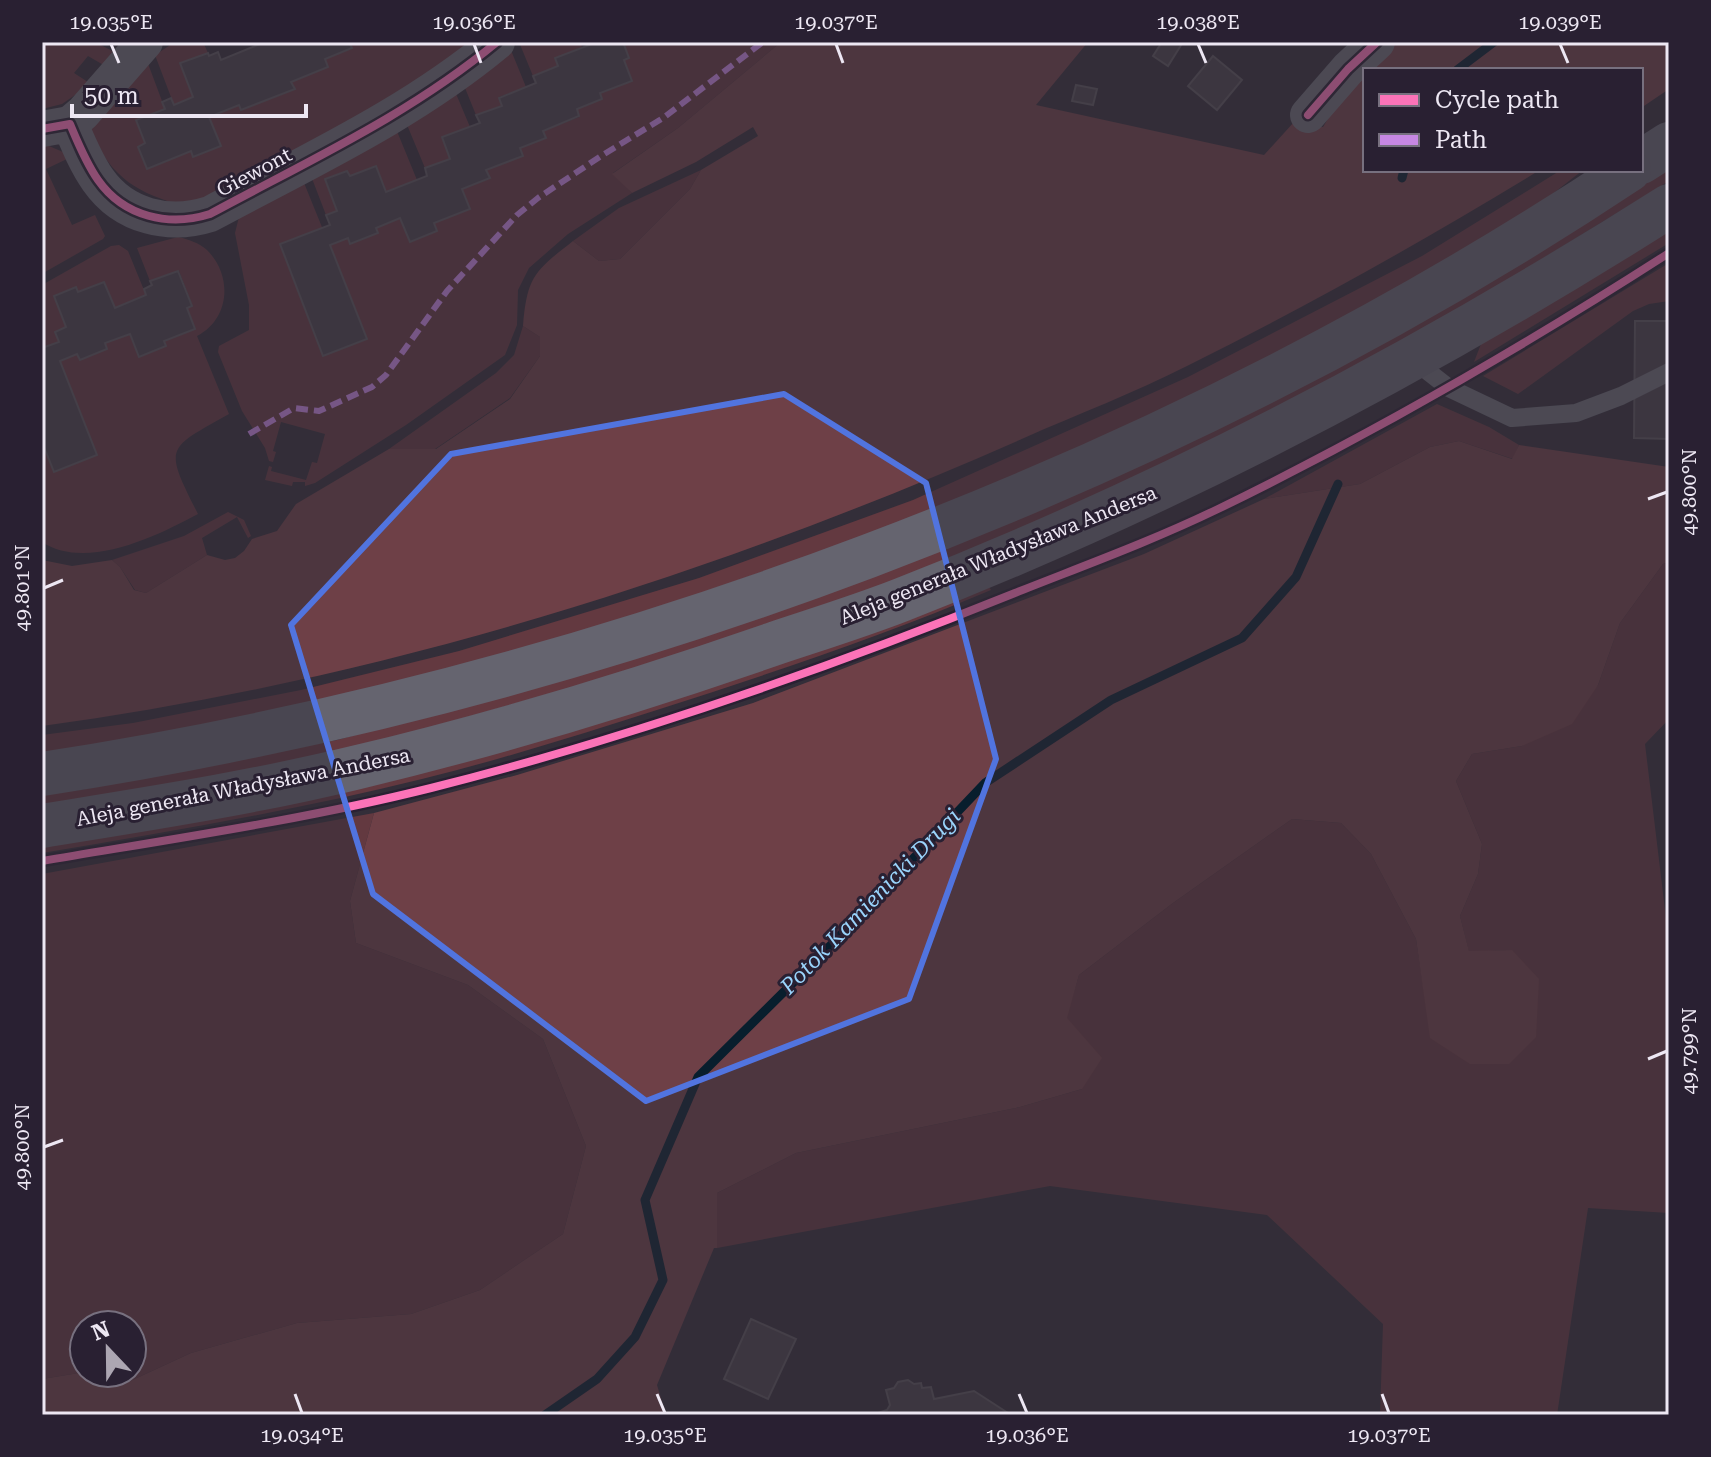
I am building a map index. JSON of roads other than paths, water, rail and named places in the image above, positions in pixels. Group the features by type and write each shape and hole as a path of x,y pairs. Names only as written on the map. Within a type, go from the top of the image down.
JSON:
{"main road":[{"path":"1643,161 1669,144"},
{"path":"42,774 233,741 445,692 675,624 893,545 1148,438 1267,379 1468,270 1626,172"},
{"name":"Aleja generała Władysława Andersa","path":"42,826 350,769 456,742 677,677 901,600 1158,489 1272,434 1518,299 1669,206"}],"street":[{"name":"Giewont","path":"145,42 83,113 56,126 98,180 123,206 163,219 193,219 210,214 397,114 455,77 497,42"},
{"path":"1308,115 1348,69 1377,42"}],"lane":[{"path":"1412,359 1449,388 1512,418 1576,413 1621,396 1669,372"}],"waterway":[{"name":"Potok Kamienicki Drugi","path":"1460,68 1494,42"},
{"name":"Potok Kamienicki Drugi","path":"1402,178 1404,172"},
{"name":"Potok Kamienicki Drugi","path":"545,1415 597,1379 635,1337 663,1280 645,1200 698,1077 831,945 985,783 1111,700 1242,638 1296,577 1338,484"}]}
